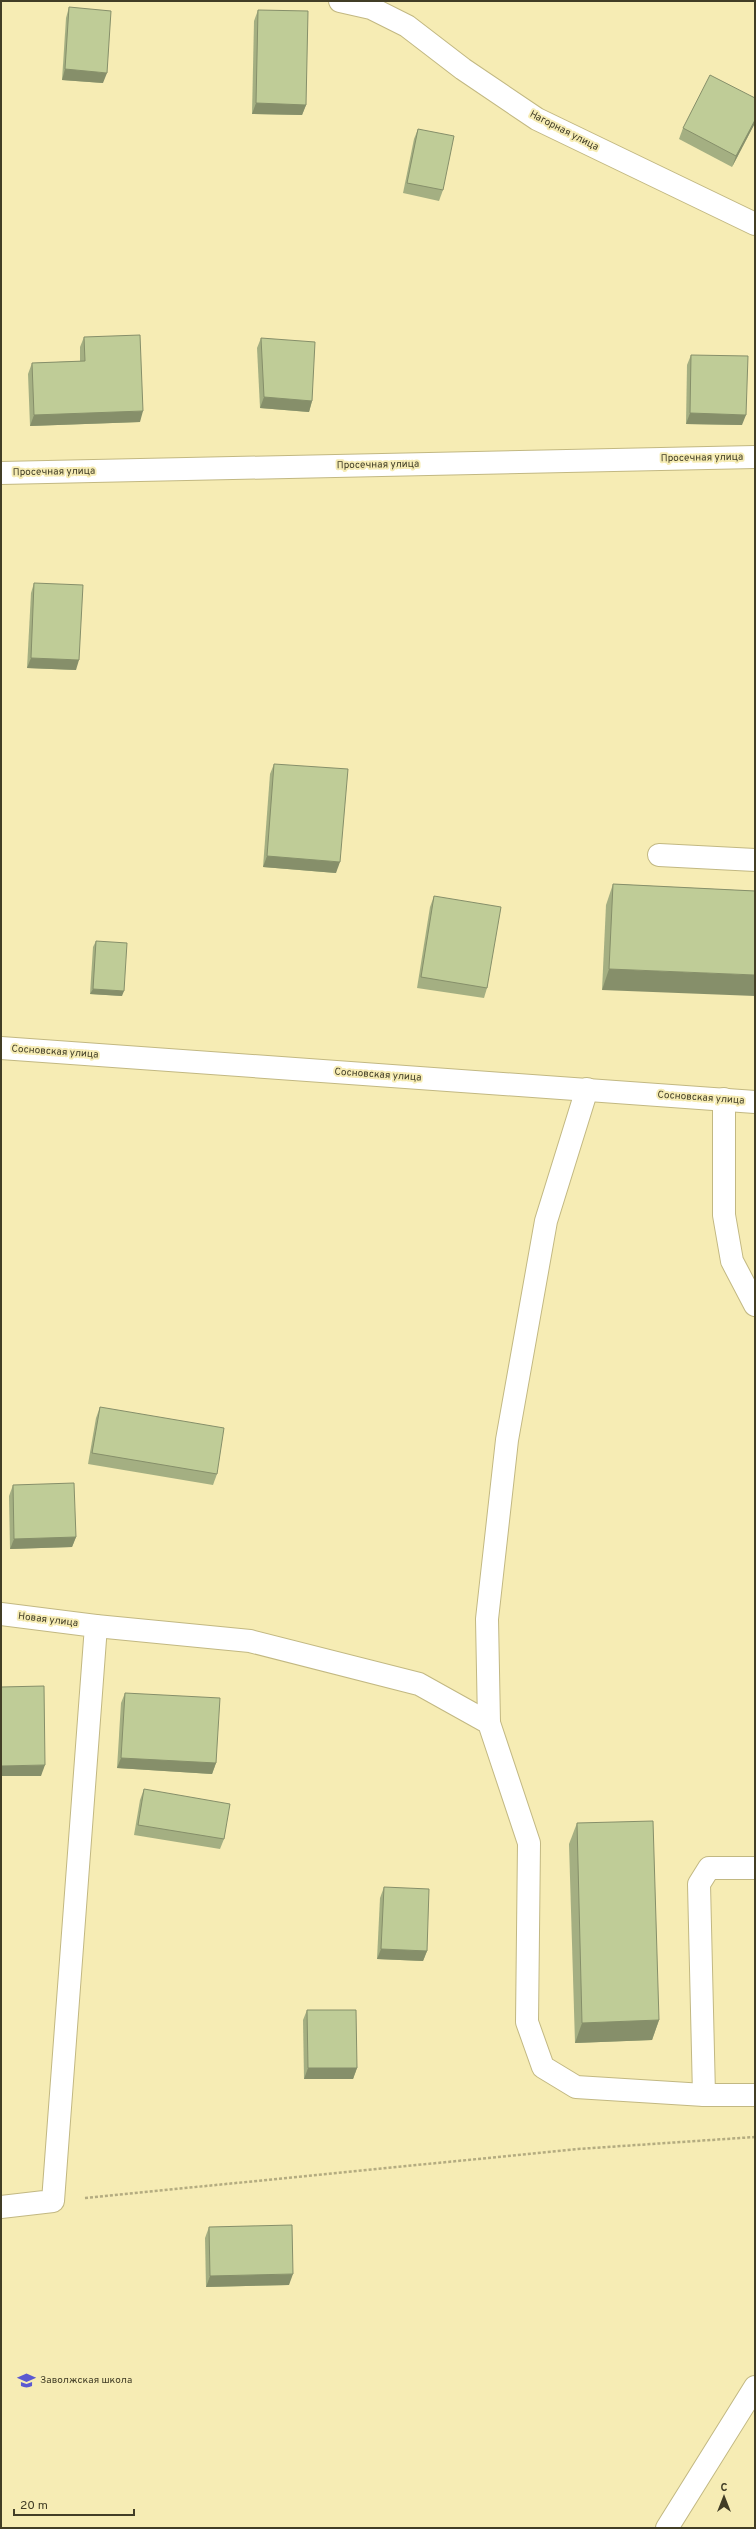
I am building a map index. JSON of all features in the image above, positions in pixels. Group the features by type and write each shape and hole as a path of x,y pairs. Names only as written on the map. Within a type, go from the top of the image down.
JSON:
{"street":[{"name":"Нагорная улица","path":"340,1 371,8 407,26 463,69 537,119 755,224"},
{"name":"Просечная улица","path":"1,473 755,457"},
{"path":"659,855 755,860"},
{"name":"Сосновская улица","path":"1,1048 755,1102"},
{"path":"587,1090 546,1221 507,1440 487,1619 489,1723 529,1843 527,2022 543,2067 576,2087 704,2095 755,2095"},
{"path":"724,1100 724,1215 732,1261 755,1305"},
{"name":"Новая улица","path":"1,1614 96,1626 250,1641 419,1684 489,1723"},
{"path":"1,2207 53,2201 96,1626"},
{"path":"704,2095 699,1884 709,1868 755,1868"},
{"path":"667,2528 755,2387"}],"path":[{"path":"53,2201 578,2149 755,2137"}],"building":[{"path":"69,7 111,11 107,73 65,69"},
{"path":"258,10 308,11 306,105 256,103"},
{"path":"710,75 755,98 755,120 736,156 683,128"},
{"path":"418,129 454,136 443,190 407,183"},
{"path":"140,335 143,411 34,415 32,363 85,361 84,337"},
{"path":"261,338 315,342 312,401 264,397"},
{"path":"691,355 748,356 746,415 690,413"},
{"path":"34,583 83,585 79,660 31,658"},
{"path":"274,764 348,769 340,862 267,856"},
{"path":"613,884 755,891 755,975 609,969"},
{"path":"434,896 501,907 487,988 421,977"},
{"path":"96,941 127,943 124,991 93,989"},
{"path":"100,1407 224,1428 217,1474 92,1453"},
{"path":"74,1483 76,1537 14,1539 13,1485"},
{"path":"44,1686 45,1765 1,1766 1,1687"},
{"path":"125,1693 220,1698 216,1763 121,1758"},
{"path":"144,1789 230,1804 224,1839 138,1825"},
{"path":"653,1821 659,2020 582,2023 577,1823"},
{"path":"384,1887 429,1889 427,1951 381,1949"},
{"path":"307,2010 356,2010 357,2068 308,2068"},
{"path":"292,2225 293,2274 210,2276 209,2227"}],"place":[{"name":"Заволжская школа","path":"27,2380"}]}
